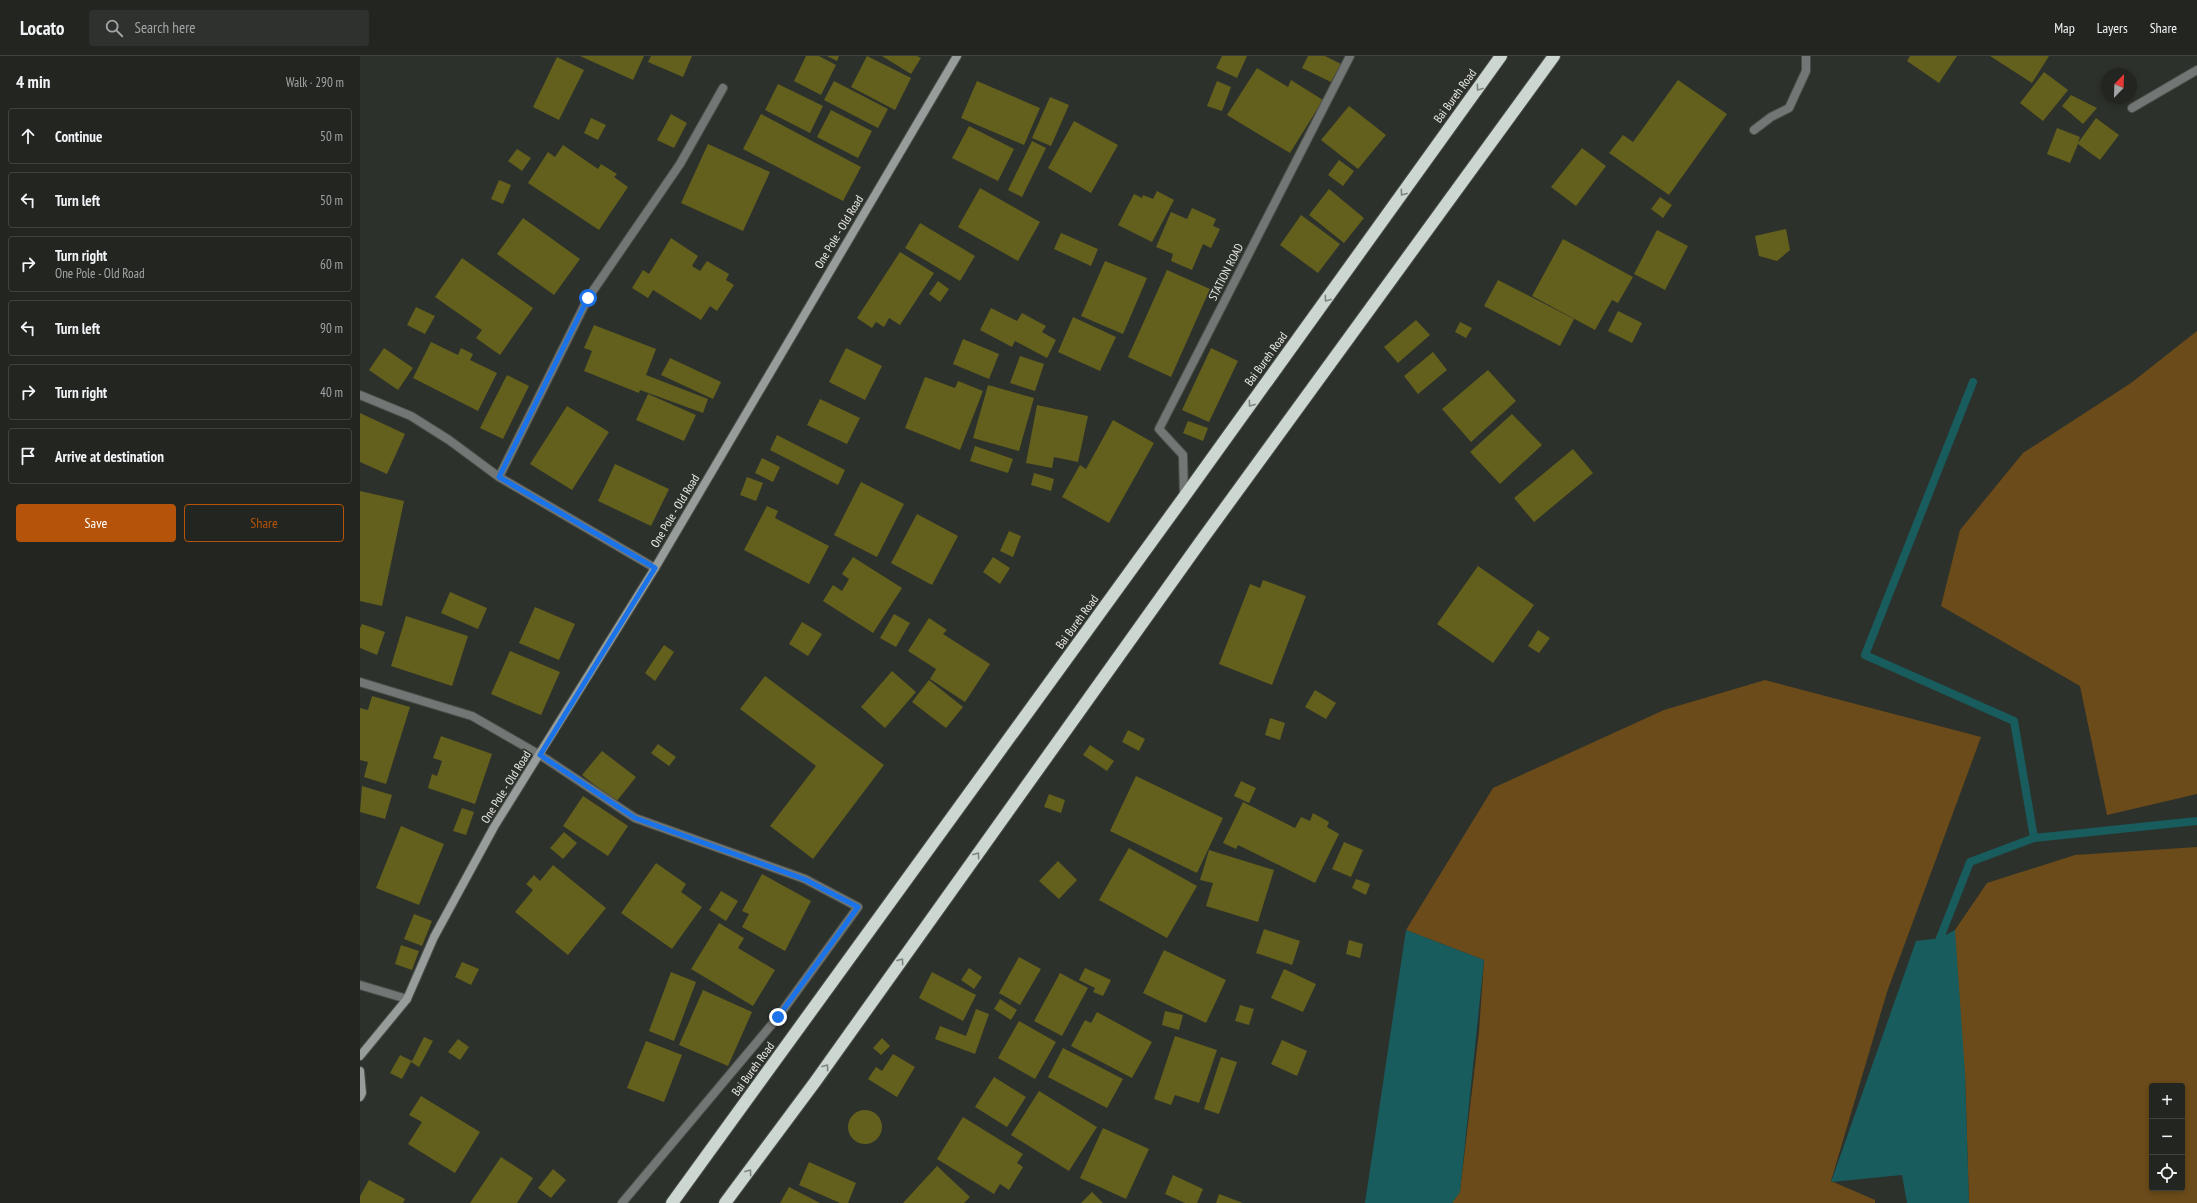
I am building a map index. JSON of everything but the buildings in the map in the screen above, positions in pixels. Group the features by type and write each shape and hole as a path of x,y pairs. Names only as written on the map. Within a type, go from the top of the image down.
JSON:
{"highway":[{"name":"Bai Bureh Road","path":"672,1203 1184,497 1501,56"},
{"path":"725,1203 820,1075 1201,541 1554,56"}],"street":[{"name":"One Pole - Old Road","path":"360,1056 407,1000 434,937 494,827 655,568 957,56"},
{"name":"STATION ROAD","path":"1184,497 1183,455 1159,429 1350,56"},
{"path":"1754,130 1771,117 1789,108 1806,71 1806,56"},
{"path":"2132,108 2197,70"},
{"path":"499,477 588,298 680,164 723,88"},
{"path":"360,395 411,416 449,440 499,477 655,568"},
{"path":"360,682 472,716 540,755 635,818 804,879 858,907 778,1017 622,1203"},
{"path":"360,985 407,1000"},
{"path":"360,1071 362,1094 360,1097"}],"shaded area":[{"path":"2197,331 2197,794 2107,815 2080,686 1941,606 1960,530 2023,453 2131,383"},
{"path":"1765,680 1981,737 1887,992 1831,1181 1875,1200 1875,1203 1452,1203 1460,1191 1479,1032 1484,960 1406,930 1493,788 1664,710"},
{"path":"2197,847 2197,1203 1969,1203 1965,1073 1943,976 1955,930 1987,883 2075,855"}],"water":[{"path":"1406,930 1484,960 1460,1192 1452,1203 1365,1203"},
{"path":"1955,930 1965,1073 1969,1203 1907,1203 1902,1175 1831,1182 1916,941 1940,938"}],"waterway":[{"path":"1973,382 1865,655 2014,721 2034,838"},
{"path":"1939,949 1940,938 1970,862 2034,838 2197,821"}],"route":[{"path":"588,298 499,477 655,568 540,755 635,818 804,879 858,907 778,1017"}]}
